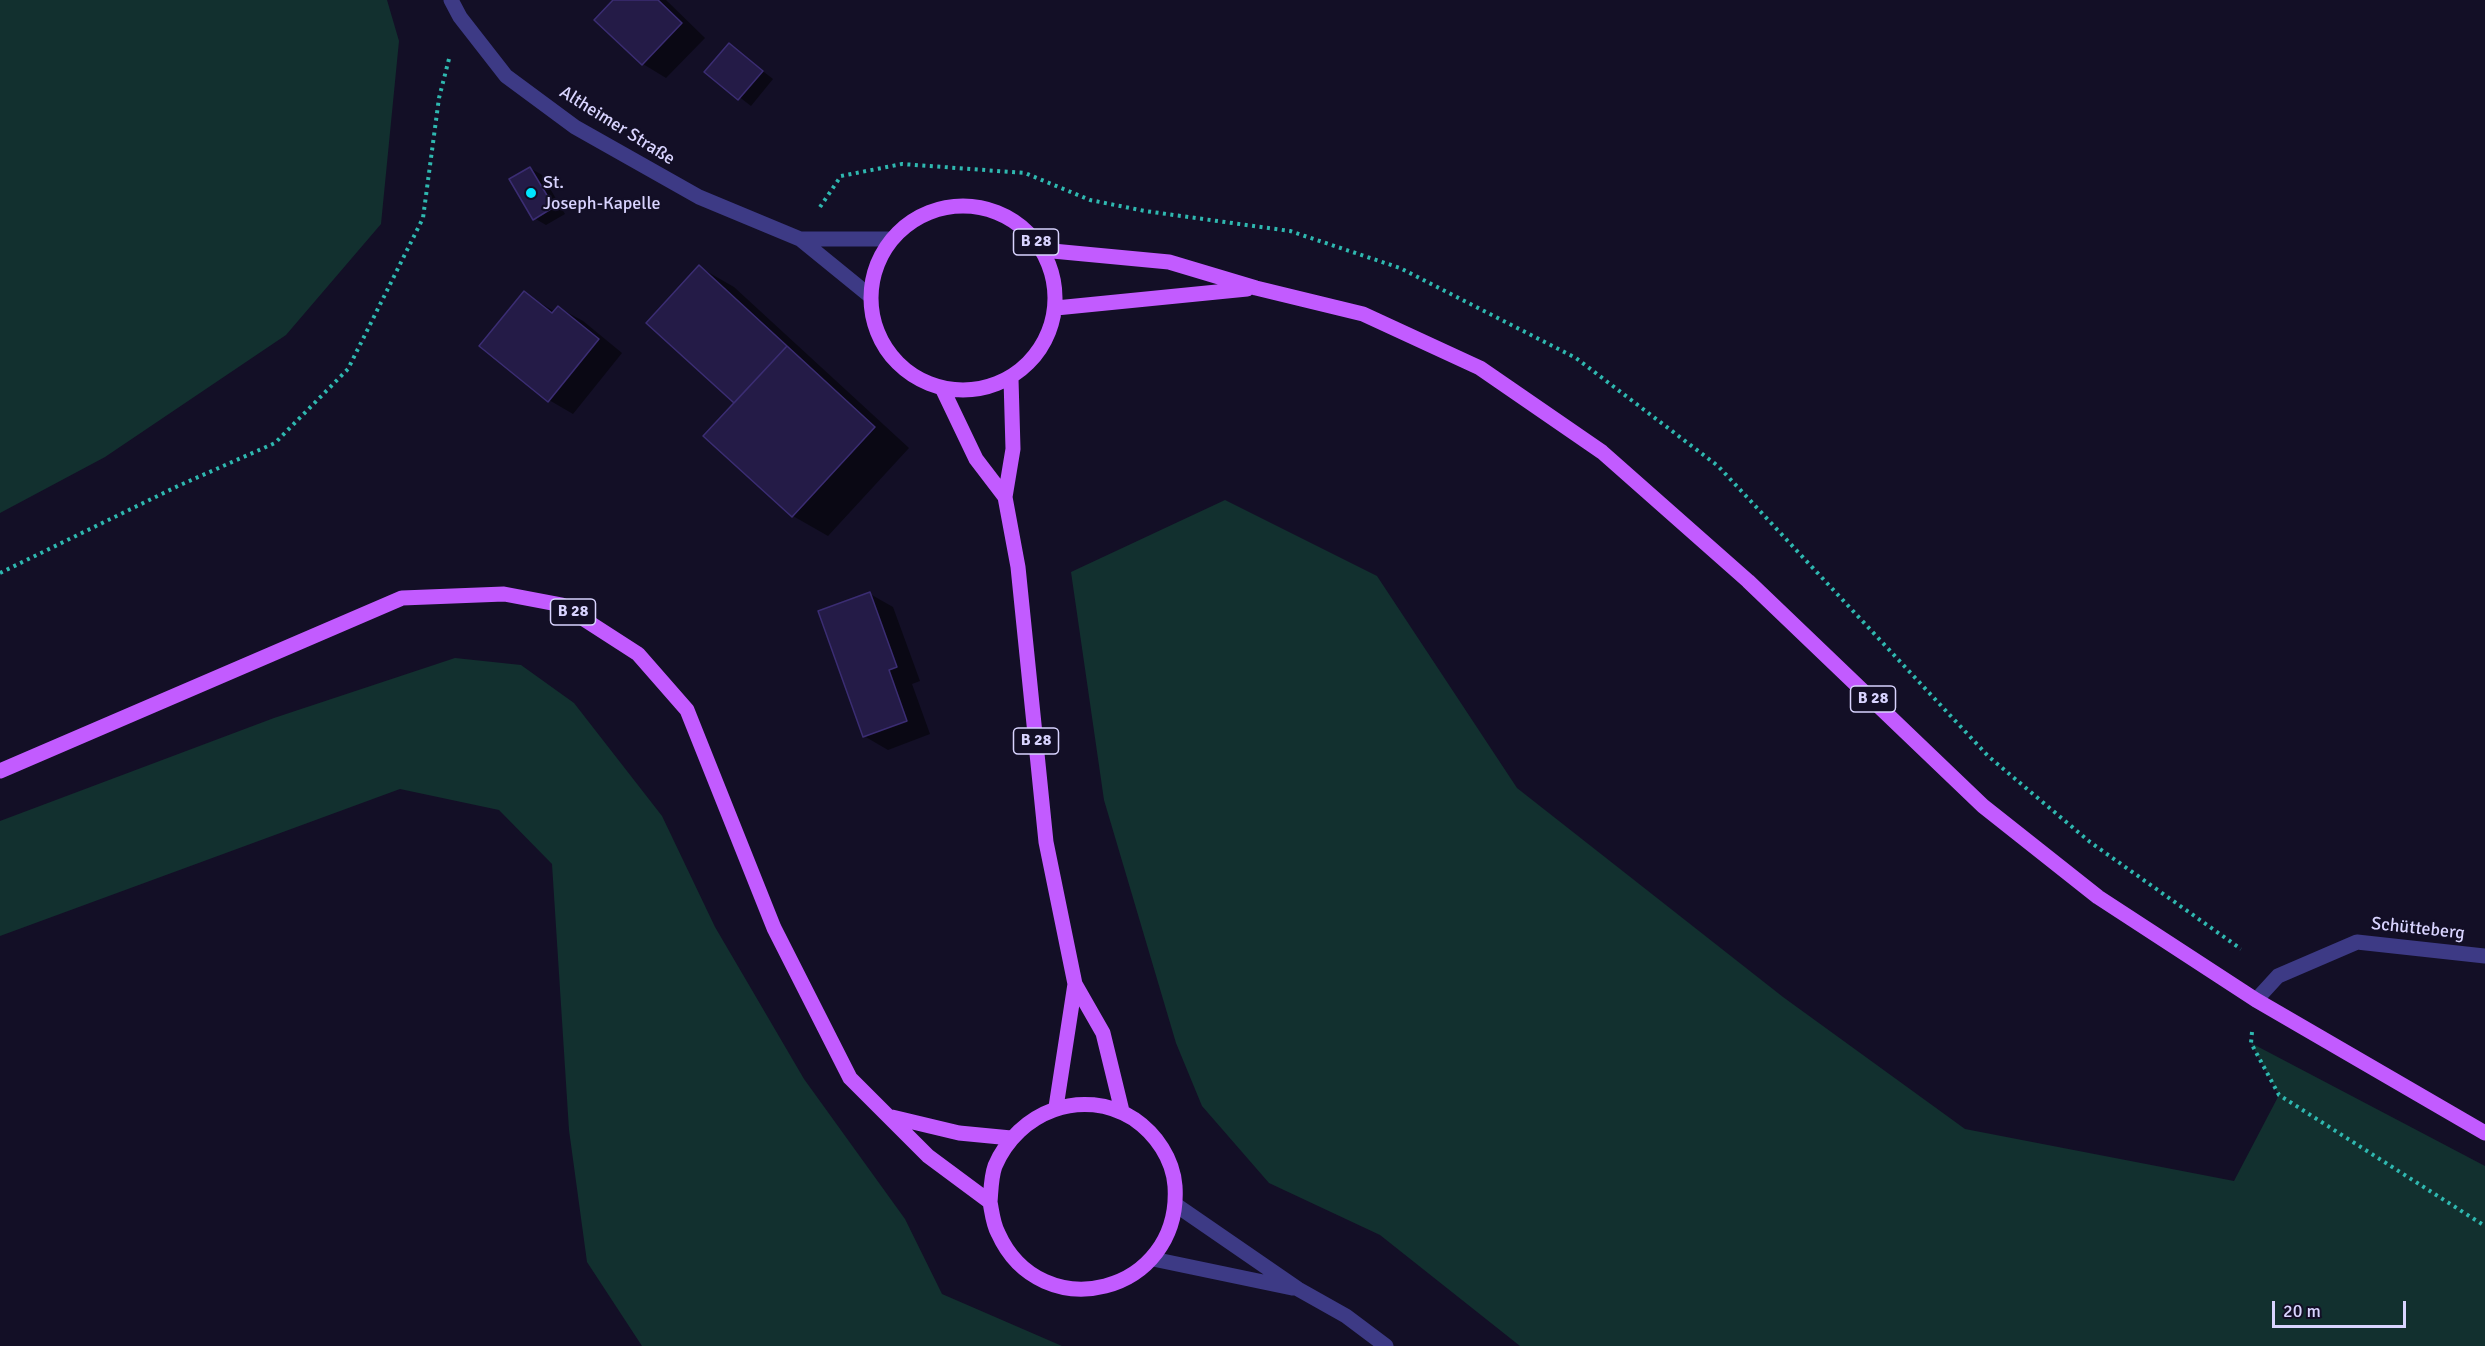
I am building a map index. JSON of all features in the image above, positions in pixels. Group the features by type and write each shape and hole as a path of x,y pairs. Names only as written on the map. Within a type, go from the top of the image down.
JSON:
{"main road":[{"name":"B 28","path":"969,206 999,212 1023,227 1042,250 1054,278 1056,308 1048,336 1033,361 1011,379 978,390 943,390 914,378 890,356 874,328 870,296 876,265 891,239 913,219 940,208 969,206"},
{"name":"B 28","path":"1042,250 1169,262 1256,288 1363,314 1480,368 1602,452 1748,581 1983,806 2098,897 2256,1000 2485,1133"},
{"name":"B 28","path":"1056,308 1256,288"},
{"name":"B 28","path":"1011,379 1013,449 1005,497 1018,567 1046,842 1074,984 1103,1033 1122,1111"},
{"name":"B 28","path":"943,390 976,459 1005,497"},
{"name":"B 28","path":"0,771 402,598 504,594 562,605 638,654 687,710 774,928 850,1078 928,1156 990,1202"},
{"name":"B 28","path":"1056,1107 1074,984"},
{"path":"1089,1104 1122,1111 1146,1127 1164,1149 1174,1176 1176,1204 1169,1234 1153,1259 1128,1278 1099,1288 1067,1288 1038,1278 1014,1258 997,1233 990,1202 994,1168 1011,1138 1031,1119 1056,1107 1089,1104"},
{"path":"891,1118 958,1133 1011,1138"}],"street":[{"name":"Altheimer Straße","path":"451,0 460,17 506,76 575,127 699,196 800,238 870,296"},
{"name":"Altheimer Straße","path":"800,238 891,239"},
{"name":"Schütteberg","path":"2256,1000 2278,976 2357,942 2485,956"},
{"path":"1176,1204 1298,1289 1346,1316 1386,1346"},
{"path":"1153,1259 1298,1289"}],"path":[{"path":"0,573 178,486 275,443 348,369 423,218 440,98 460,17"},
{"path":"2256,1000 2251,1043 2280,1095 2485,1226"}],"green space":[{"path":"0,0 387,0 399,41 381,224 286,335 105,457 0,513"},
{"path":"1225,500 1377,576 1517,788 1783,997 1965,1129 2234,1181 2279,1095 2251,1043 2485,1166 2485,1346 1520,1346 1380,1235 1269,1183 1202,1106 1176,1043 1104,800 1071,572"},
{"path":"455,658 521,665 574,703 662,816 715,927 804,1079 905,1219 942,1294 1062,1346 642,1346 587,1262 569,1130 552,864 499,810 400,789 0,936 0,821 274,718"}],"building":[{"path":"613,0 658,0 682,23 642,65 594,20"},
{"path":"729,43 763,71 738,100 704,72"},
{"name":"St. Joseph-Kapelle","path":"530,167 554,207 533,220 509,179"},
{"path":"699,265 787,346 734,403 646,323"},
{"path":"524,291 552,313 558,306 599,339 548,402 479,346"},
{"path":"787,346 875,427 792,517 703,436"},
{"path":"870,592 897,667 889,670 907,721 863,737 818,611"}],"place":[{"name":"St. Joseph-Kapelle","path":"531,193"}]}
